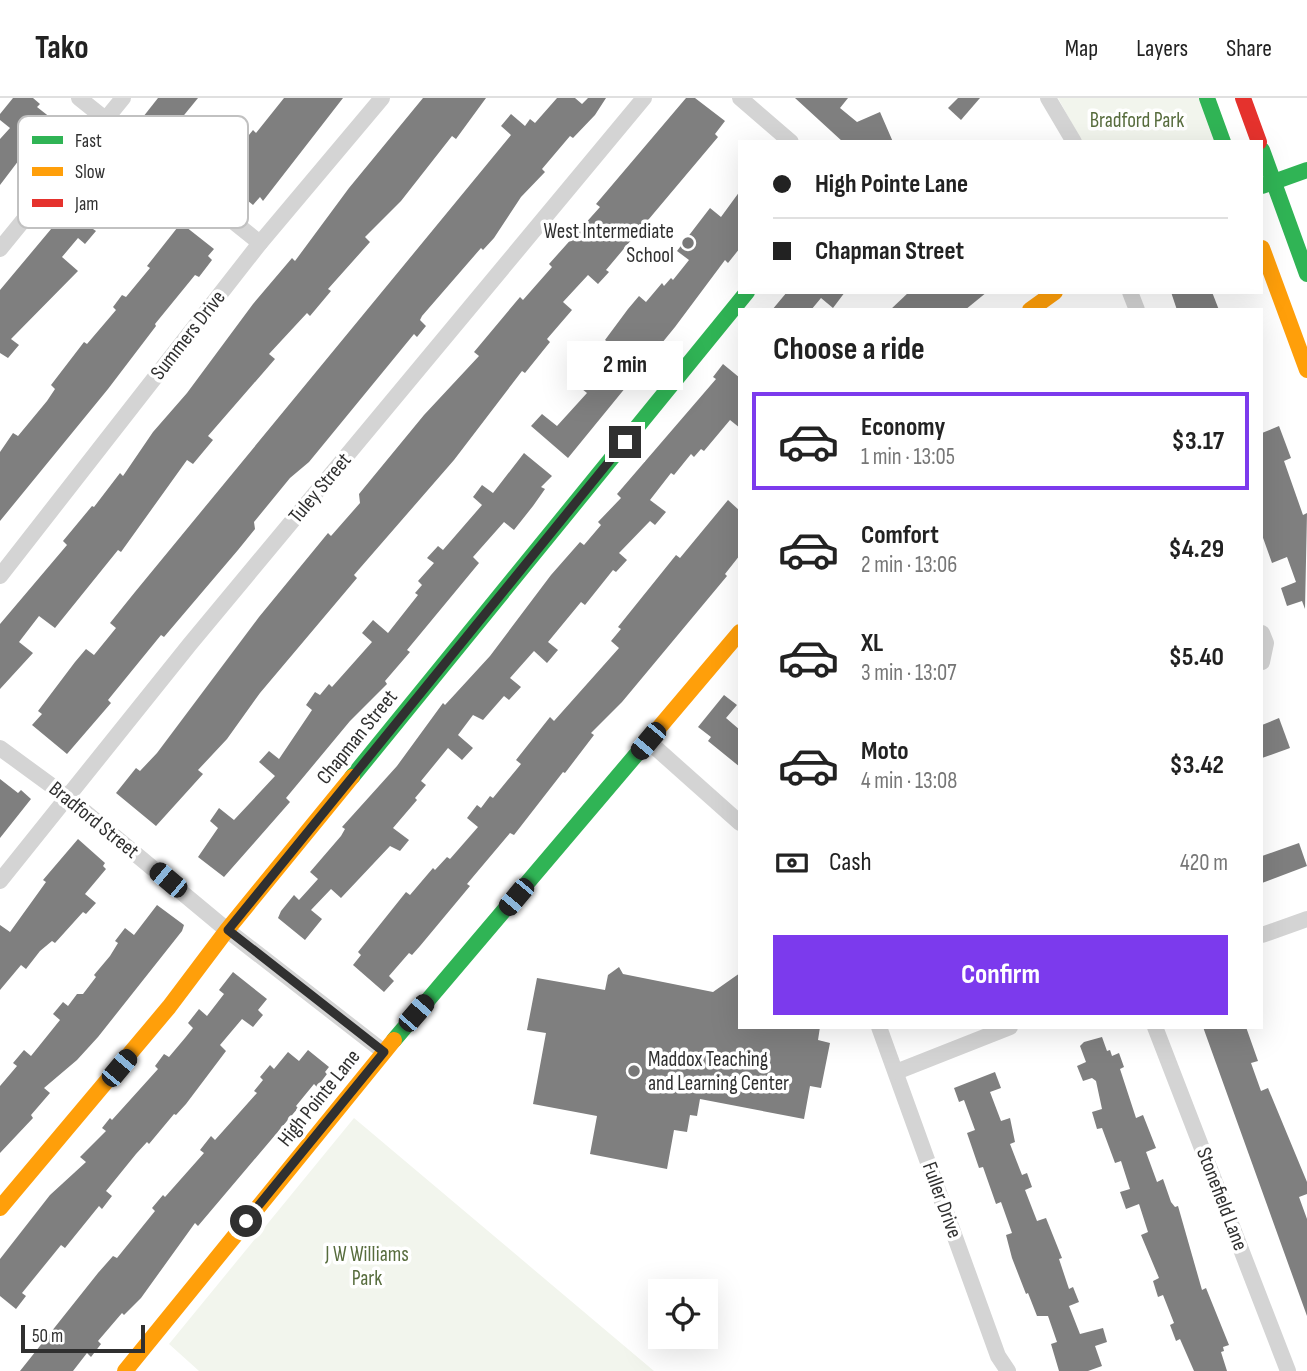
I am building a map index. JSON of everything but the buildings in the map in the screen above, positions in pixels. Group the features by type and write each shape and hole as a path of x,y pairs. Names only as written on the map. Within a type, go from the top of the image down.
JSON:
{"street":[{"path":"79,98 101,116"},
{"path":"109,116 123,98"},
{"name":"Summers Drive","path":"0,576 260,243 382,98"},
{"name":"Tuley Street","path":"0,881 208,622 644,98"},
{"path":"740,98 789,140"},
{"path":"1048,98 1073,140"},
{"path":"1207,98 1222,140"},
{"path":"1242,98 1258,140"},
{"path":"1263,156 1268,183 1307,274"},
{"path":"1268,183 1307,170"},
{"path":"0,249 18,227"},
{"path":"241,228 260,243"},
{"path":"1263,251 1307,370"},
{"name":"Chapman Street","path":"0,1208 169,1007 228,930 745,294"},
{"path":"1033,308 1052,294"},
{"name":"High Pointe Lane","path":"125,1371 384,1052 738,634"},
{"path":"1263,636 1266,643 1263,657"},
{"path":"648,741 738,821"},
{"name":"Bradford Street","path":"0,748 67,797 228,930 384,1052"},
{"path":"1263,935 1307,919"},
{"name":"Fuller Drive","path":"880,1029 998,1356 1008,1371"},
{"path":"896,1072 1005,1029"},
{"name":"Stonefield Lane","path":"1156,1029 1288,1371"}],"green space":[{"name":"Bradford Park","path":"1058,98 1200,98 1215,140 1081,140"},
{"name":"J W Williams Park","path":"354,1118 654,1371 199,1371 169,1344"}],"traffic: fast":[{"path":"1207,98 1222,140"},
{"path":"1263,153 1307,274"},
{"path":"1263,186 1307,170"},
{"path":"352,777 745,294"},
{"path":"394,1040 652,736"}],"traffic: slow":[{"path":"1263,251 1307,370"},
{"path":"1033,308 1052,294"},
{"path":"652,736 738,634"},
{"path":"0,1208 169,1007 227,930 352,777"},
{"path":"125,1371 394,1040"}],"traffic: jam":[{"path":"1243,98 1258,140"}],"place":[{"name":"West Intermediate School","path":"688,243"},
{"name":"Maddox Teaching and Learning Center","path":"634,1071"}],"route":[{"path":"246,1221 384,1052 228,930 625,442"}]}
